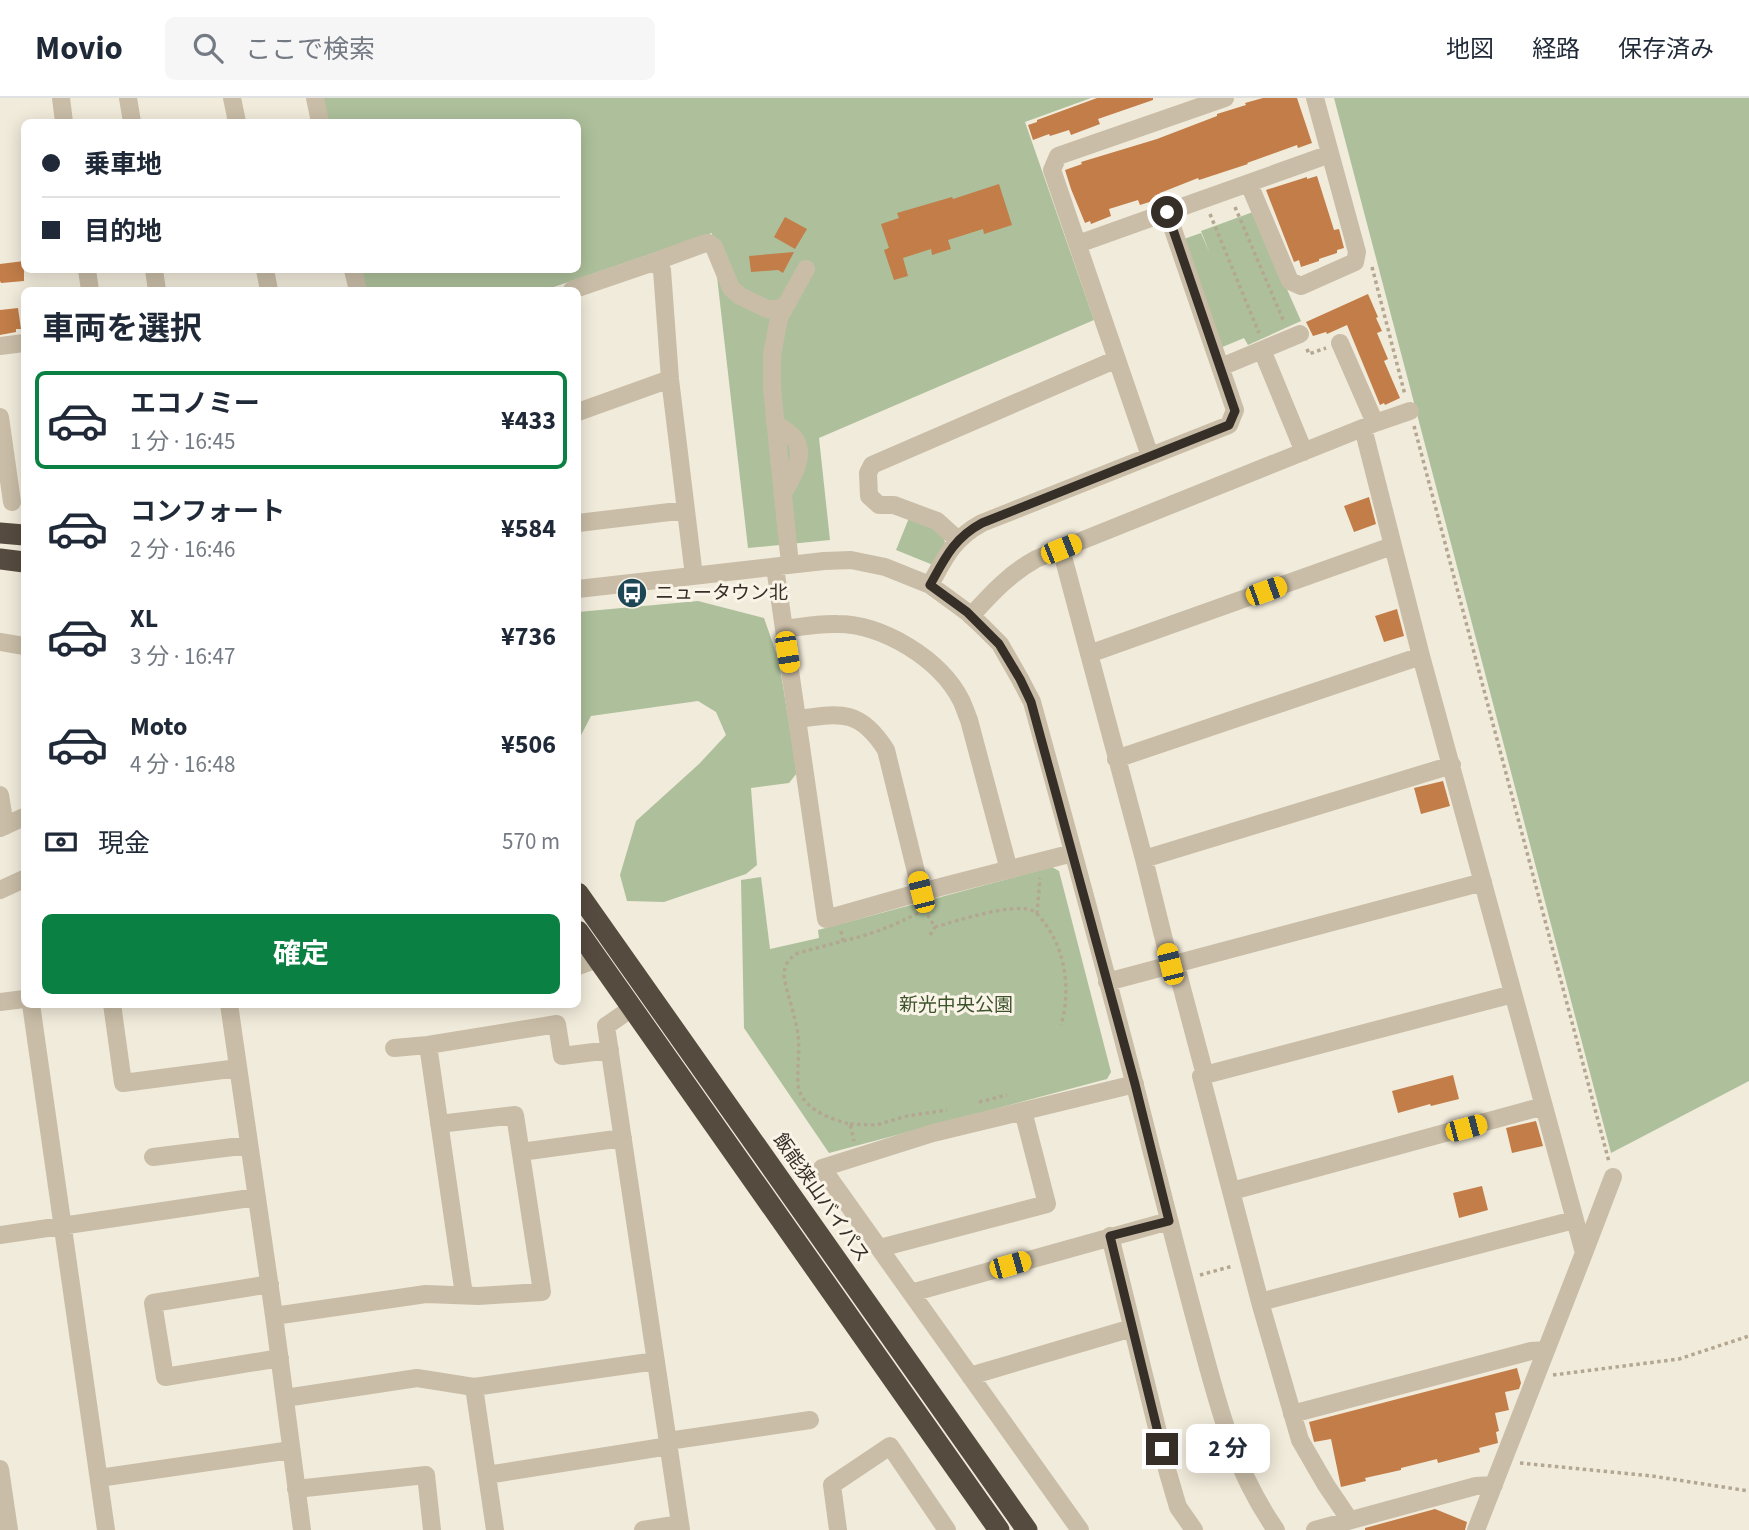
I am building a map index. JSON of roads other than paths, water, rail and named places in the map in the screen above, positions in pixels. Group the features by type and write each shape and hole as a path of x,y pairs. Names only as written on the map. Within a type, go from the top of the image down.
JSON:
{"highway":[{"path":"0,533 21,536"},
{"path":"0,559 21,562"},
{"name":"飯能狭山バイパス","path":"581,897 1027,1530"},
{"path":"581,941 588,963 632,1008 999,1530"}],"street":[{"path":"61,98 64,119"},
{"path":"128,98 132,119"},
{"path":"232,98 236,119"},
{"path":"315,98 319,119"},
{"path":"1150,456 1052,170 1058,156 1226,98"},
{"path":"1249,184 1290,281 1301,286 1355,262 1357,252 1315,98"},
{"path":"1078,244 1330,154"},
{"path":"930,585 958,540 982,523 1229,425 1235,411 1167,212"},
{"path":"581,287 709,243 714,247 731,288 740,296 767,309 786,306"},
{"path":"654,262 662,270 670,379 694,576"},
{"path":"806,269 779,318 772,355 772,390 783,493 783,629 826,919 923,901 1009,870 1073,853"},
{"path":"1221,367 1300,334"},
{"path":"0,346 21,342"},
{"path":"1340,343 1369,426 1392,546 1584,1253"},
{"path":"1262,350 1304,452"},
{"path":"958,540 937,521 894,505 879,505 869,496 868,473 872,465 1118,359"},
{"path":"581,411 670,379"},
{"path":"971,616 1012,574 1036,559 1410,411"},
{"path":"0,417 12,502"},
{"path":"581,523 686,510"},
{"path":"1089,654 1392,546"},
{"path":"1061,549 1116,759 1205,1075"},
{"path":"581,589 851,560 885,567 930,585 971,616 999,644 1031,702 1229,1441 1252,1492 1276,1530"},
{"path":"783,629 838,624 863,627 884,634 919,652 947,679 961,698 969,720 1009,870"},
{"path":"0,642 21,646"},
{"path":"1116,759 1421,656"},
{"path":"798,719 838,714 855,719 877,736 886,750 923,901"},
{"path":"1144,859 1452,765"},
{"path":"0,795 2,827 21,818"},
{"path":"0,890 21,880"},
{"path":"1107,982 1483,882"},
{"path":"1347,1524 1300,1440 1260,1302 1201,1076 1513,994"},
{"path":"0,1002 21,999"},
{"path":"33,1008 106,1530"},
{"path":"113,1008 122,1083 238,1068"},
{"path":"230,1008 270,1284 302,1530"},
{"path":"632,1008 606,1026 681,1527 643,1530"},
{"path":"394,1048 557,1024 562,1056 610,1050"},
{"path":"428,1045 464,1296"},
{"path":"1080,1530 822,1168 933,1133 1135,1084"},
{"path":"1232,1191 1544,1107"},
{"path":"880,1248 1047,1204 1023,1111"},
{"path":"274,1315 426,1294 478,1296 541,1292 515,1115 439,1124"},
{"path":"521,1152 623,1138"},
{"path":"153,1157 250,1145"},
{"path":"1476,1530 1613,1177"},
{"path":"0,1235 257,1197"},
{"path":"1260,1302 1574,1220"},
{"path":"911,1293 1169,1221"},
{"path":"1110,1236 1168,1474 1178,1507 1194,1530"},
{"path":"270,1284 153,1303 165,1377 280,1358"},
{"path":"970,1376 1132,1328"},
{"path":"1292,1414 1531,1351 1546,1350"},
{"path":"285,1398 416,1378 474,1387 656,1361"},
{"path":"474,1387 495,1530"},
{"path":"487,1475 810,1420"},
{"path":"838,1530 832,1485 890,1446 947,1530"},
{"path":"99,1478 291,1450"},
{"path":"0,1469 9,1530"},
{"path":"296,1489 426,1475 432,1530"},
{"path":"1315,1530 1347,1524 1476,1486 1494,1485"}],"place":[{"name":"ニュータウン北","path":"632,593"}],"park label":[{"name":"新光中央公園","path":"956,1005"}]}
